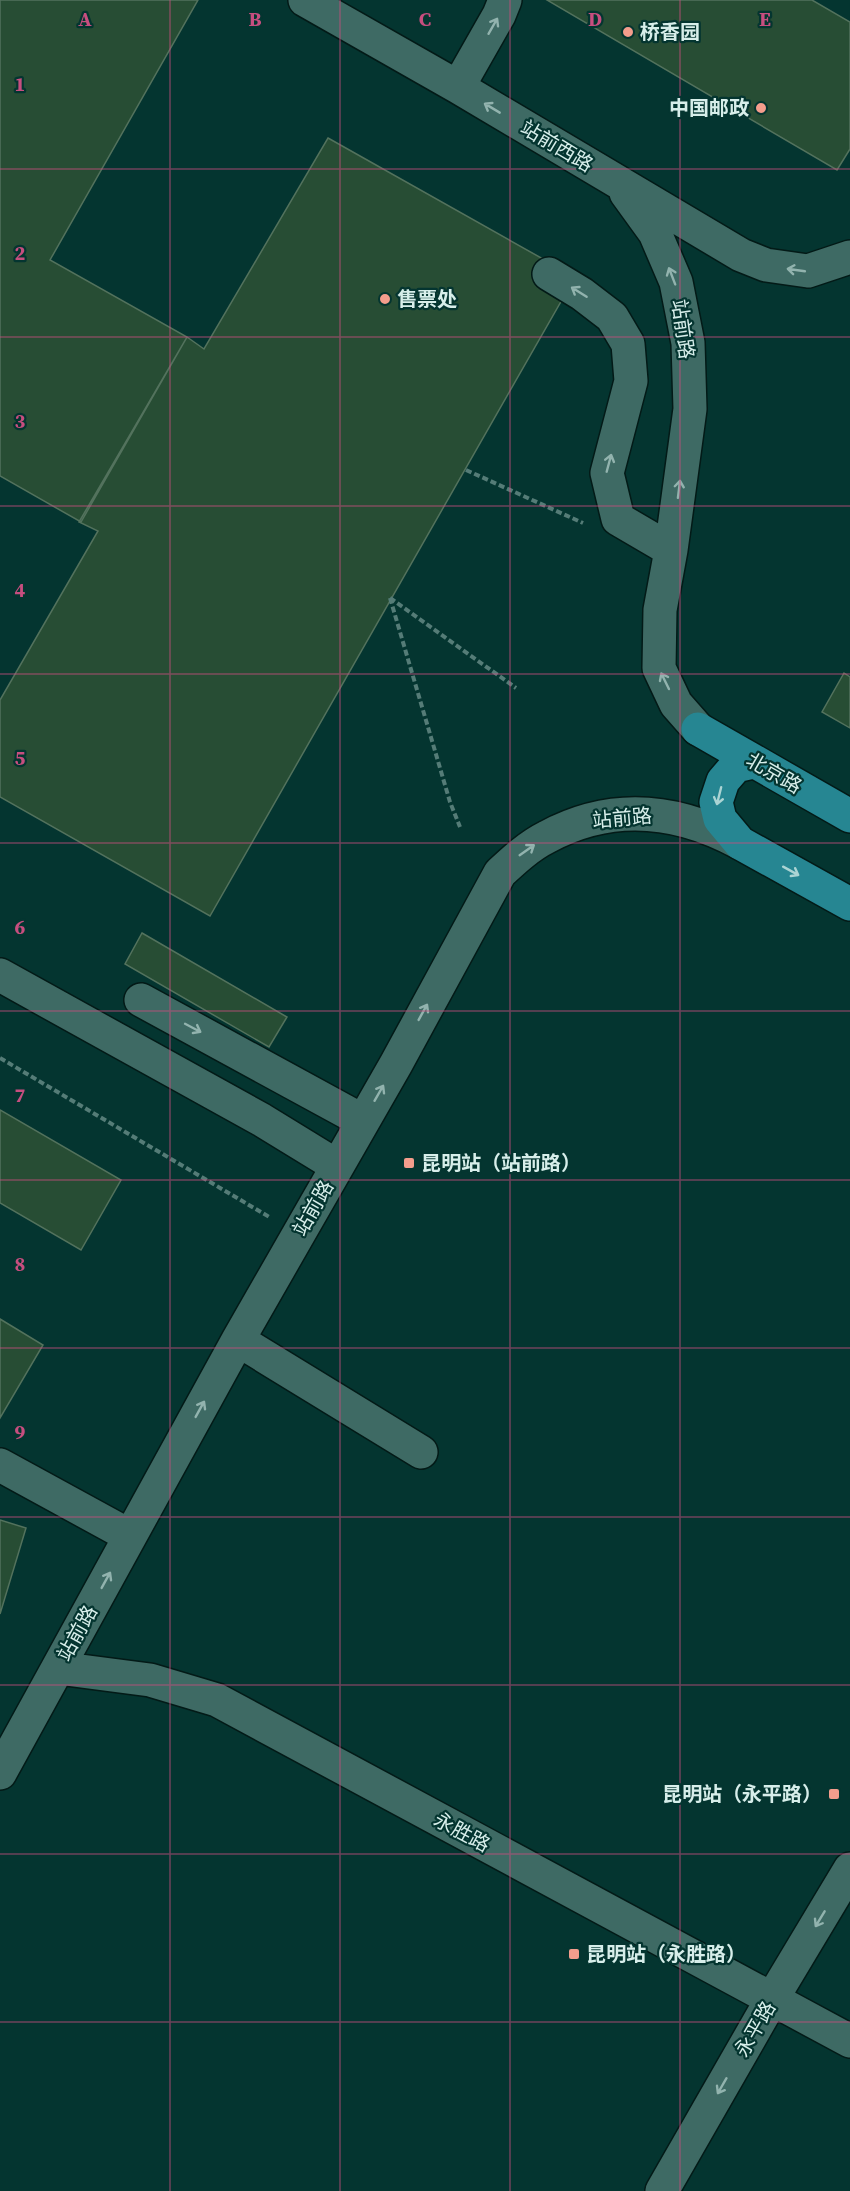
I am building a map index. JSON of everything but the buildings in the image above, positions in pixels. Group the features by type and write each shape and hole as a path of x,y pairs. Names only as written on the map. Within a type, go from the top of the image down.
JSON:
{"main road":[{"name":"北京路","path":"698,729 850,816"},
{"path":"754,762 736,766 728,773 716,802 720,819 740,843 850,904"}],"street":[{"name":"站前西路","path":"305,0 458,87 741,255 766,265 808,271 850,257"},
{"path":"458,87 499,15 505,0"},
{"name":"站前路","path":"619,183 655,233 676,282 688,343 690,409 671,550 660,610 659,668 676,704 698,729"},
{"path":"549,274 582,294 612,317 628,344 631,381 607,473 618,519 671,550"},
{"name":"站前路","path":"0,1773 238,1340 363,1121 500,873 520,855 546,837 574,824 604,816 635,813 690,820 740,843"},
{"path":"0,975 262,1120 337,1166"},
{"path":"141,1000 363,1121"},
{"path":"238,1340 421,1452"},
{"path":"0,1465 130,1536"},
{"name":"永胜路","path":"58,1668 150,1680 217,1700 850,2041"},
{"name":"永平路","path":"662,2191 772,1999 850,1869"}],"path":[{"path":"466,470 584,524"},
{"path":"460,827 450,802 390,598 516,688"},
{"path":"0,1058 298,1234"}],"place":[{"name":"桥香园","path":"628,32"},
{"name":"中国邮政","path":"761,108"},
{"name":"售票处","path":"385,299"},
{"name":"昆明站（站前路）","path":"409,1163"},
{"name":"昆明站（永平路）","path":"834,1794"},
{"name":"昆明站（永胜路）","path":"574,1954"}]}
